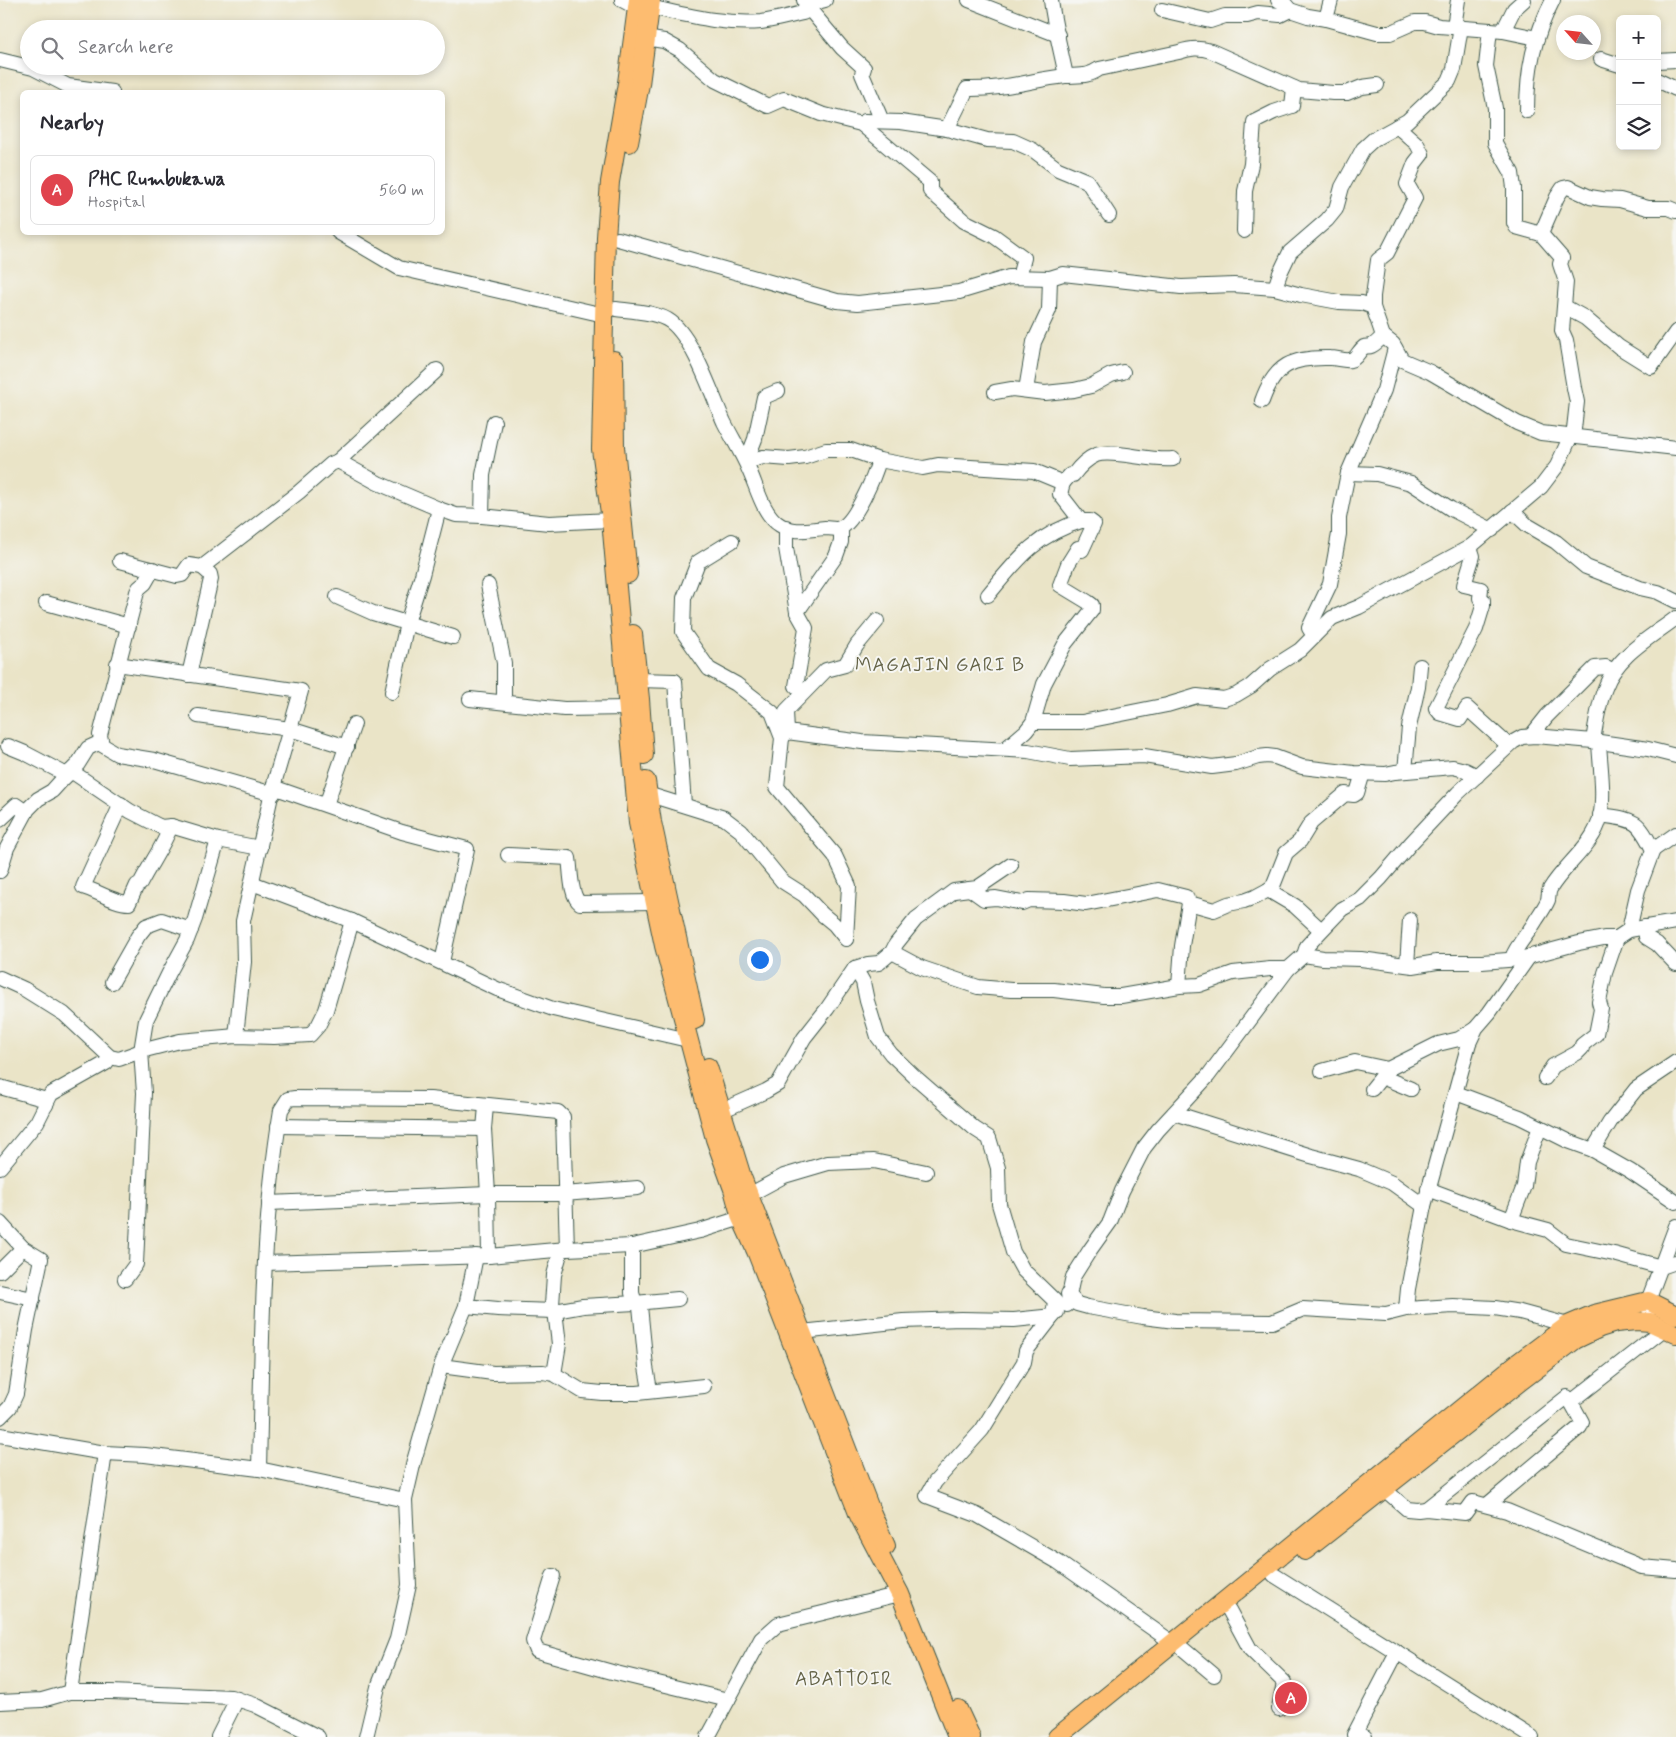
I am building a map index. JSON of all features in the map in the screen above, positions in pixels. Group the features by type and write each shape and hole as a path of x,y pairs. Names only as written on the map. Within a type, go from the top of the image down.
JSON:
{"main road":[{"path":"640,3 645,38 640,84 621,184 601,449 611,520 638,823 654,902 688,1040 715,1139 741,1218 756,1251 859,1516 900,1594 957,1737"},
{"path":"610,321 606,237 610,182 640,3"},
{"path":"608,368 647,794 699,1040 749,1195 871,1511 971,1737"},
{"path":"1072,1737 1516,1364 1568,1325 1594,1314 1648,1301 1676,1315"},
{"path":"1057,1737 1229,1610 1575,1340 1600,1328 1616,1323 1636,1321 1663,1328"}],"street":[{"path":"805,3 825,0"},
{"path":"969,0 1058,35"},
{"path":"1051,0 1066,76"},
{"path":"1278,0 1290,10 1377,33 1390,33 1415,22 1425,22 1439,26 1496,31 1537,38"},
{"path":"1326,19 1331,0"},
{"path":"1275,288 1290,252 1327,220 1336,209 1342,187 1363,149 1374,139 1407,121 1449,81 1454,68 1458,0"},
{"path":"1033,722 1082,722 1167,705 1197,696 1224,699 1236,695 1251,686 1270,669 1300,650 1332,618 1359,607 1470,547 1492,530 1550,477 1574,429 1577,402 1566,340 1562,332 1566,282 1560,264 1562,258 1541,234 1516,228 1514,223 1512,173 1494,143 1495,108 1486,66 1496,31 1524,0"},
{"path":"1527,111 1527,85 1531,55 1553,0"},
{"path":"640,3 708,20 763,22 803,13 805,3"},
{"path":"805,3 842,48 864,68 862,74 882,121"},
{"path":"1162,10 1210,21 1225,16 1246,16 1258,12 1280,15 1290,10"},
{"path":"645,38 664,40 680,50 716,80 768,106 784,100 821,114 861,124 930,182 930,191 964,222 994,236 1024,258 1019,277"},
{"path":"947,129 967,89 999,88 1066,76 1082,76 1094,73 1099,69 1190,48 1204,48 1253,68 1294,88 1347,93 1362,87 1376,85"},
{"path":"1601,59 1616,64"},
{"path":"0,60 20,65"},
{"path":"1661,60 1676,60"},
{"path":"47,75 68,86 97,90"},
{"path":"1661,82 1676,89"},
{"path":"1244,231 1245,191 1251,164 1254,122 1292,106 1294,88"},
{"path":"861,124 865,121 901,122 947,129 987,140 1013,141 1033,150 1058,169 1087,181 1109,215"},
{"path":"1397,126 1417,144 1422,154 1415,162 1407,184 1415,198 1388,253 1378,260 1373,296 1374,307 1383,336 1395,348 1402,360 1437,376 1517,423 1541,433 1676,448"},
{"path":"1541,234 1557,198 1563,188 1568,186 1590,197 1620,200 1648,208 1669,208 1676,211"},
{"path":"343,235 399,268 610,321 652,314 671,322 687,341 769,514 780,525 801,532 820,528 841,528 851,520 869,488 879,460"},
{"path":"618,239 838,301 858,303 959,292 1009,277 1050,278 1063,274 1181,286 1234,285 1275,288 1301,295 1339,302 1362,303 1374,307"},
{"path":"1026,390 1034,342 1048,310 1050,278"},
{"path":"1565,307 1585,318 1618,347 1650,368 1676,332"},
{"path":"1262,400 1266,389 1276,374 1289,362 1312,358 1354,359 1364,348 1373,345 1383,336"},
{"path":"1314,636 1309,628 1330,584 1339,534 1339,518 1348,473 1384,390 1395,348"},
{"path":"202,567 299,492 331,464 338,461 437,370"},
{"path":"995,392 1012,389 1045,394 1074,390 1091,386 1111,375 1123,372"},
{"path":"746,462 755,439 764,397 778,391"},
{"path":"482,516 483,475 494,422"},
{"path":"746,462 763,457 789,459 805,457 826,450 851,450 879,460 923,468 938,465 1034,471 1063,483"},
{"path":"1081,521 1060,494 1063,483 1084,462 1097,455 1112,454 1164,460 1173,459"},
{"path":"338,461 378,483 439,510 456,515 549,523 611,520"},
{"path":"1348,473 1377,474 1411,483 1450,509 1492,530"},
{"path":"392,692 407,624 439,510"},
{"path":"1512,511 1527,525 1556,542 1586,567 1624,583 1658,592 1676,601"},
{"path":"988,595 1027,550 1046,535 1081,521 1090,521 1094,524 1082,550 1078,548 1068,564 1060,585 1092,605 1092,610 1065,644 1048,676 1033,722 1026,731 1005,749"},
{"path":"786,527 786,548 797,612 806,628 796,686"},
{"path":"797,612 836,556 842,542 841,528"},
{"path":"732,541 698,562 684,598 683,632 709,669 736,684 772,712 784,735"},
{"path":"1470,547 1473,556 1464,584 1481,589 1480,598 1483,600 1483,606 1470,644 1436,708 1440,713 1460,719 1467,708 1508,745"},
{"path":"120,561 177,576 182,575 189,566 202,567 210,574 211,579 189,675"},
{"path":"153,569 137,592 100,735 102,745 117,754 154,760 326,805 344,813 402,832 467,849 442,962"},
{"path":"488,585 504,663 504,701"},
{"path":"337,597 373,613 452,637"},
{"path":"46,604 129,626"},
{"path":"1512,958 1548,900 1549,891 1562,872 1587,843 1600,820 1602,799 1596,741 1604,689 1614,671 1640,644 1676,618"},
{"path":"647,794 724,818 742,831 782,881 804,895 834,924 846,939 849,886 835,856 777,787 786,711 826,670 845,665 857,645 877,621"},
{"path":"117,664 299,690 301,694 273,791 243,922 244,962 236,1036"},
{"path":"1406,771 1409,727 1419,681 1420,666"},
{"path":"1531,736 1547,716 1595,668 1606,667 1614,671"},
{"path":"638,680 675,681 684,805"},
{"path":"470,699 504,701 564,709 628,708"},
{"path":"198,716 290,729 347,747"},
{"path":"326,805 354,724"},
{"path":"784,735 862,742 1005,749 1046,753 1070,759 1144,756 1212,767 1236,764 1267,756 1302,767 1362,773 1385,774 1453,768 1465,770 1477,776"},
{"path":"1214,1675 1178,1646 1058,1562 977,1515 927,1496 935,1482 982,1430 1024,1362 1026,1351 1052,1316 1071,1301 1073,1278 1110,1222 1122,1191 1144,1148 1208,1076 1288,970 1304,955 1307,946 1342,909 1360,899 1411,843 1508,745 1522,737 1596,741 1664,752 1676,756"},
{"path":"0,871 7,848 26,812 38,798 52,791 78,764 88,748 101,742"},
{"path":"8,746 69,773 130,811 161,827 170,826 218,840 260,848"},
{"path":"1189,903 1214,910 1255,897 1268,890 1273,886 1286,853 1300,841 1311,823 1322,812 1345,794 1357,793 1362,773"},
{"path":"121,804 83,886 98,891 110,899 129,903 137,885 140,884 150,863 160,850 170,826"},
{"path":"0,820 16,806 26,812"},
{"path":"1600,815 1629,820 1639,826 1653,850"},
{"path":"1546,1078 1554,1066 1576,1053 1582,1048 1582,1045 1596,1034 1605,973 1623,934 1653,850 1676,834"},
{"path":"125,1279 136,1264 144,1093 141,1051 146,1020 191,930 218,840"},
{"path":"508,855 569,858 575,898 580,903 654,902"},
{"path":"722,1111 778,1084 804,1038 861,966 879,963 892,952 896,944 916,920 954,891 978,888 1011,865"},
{"path":"252,884 352,921 497,989 553,1009 688,1040"},
{"path":"970,889 984,899 996,898 1022,903 1029,900 1086,904 1158,890 1186,898 1189,903 1182,946 1179,986"},
{"path":"1268,890 1295,906 1321,930"},
{"path":"112,982 138,936 146,926 162,920 191,930"},
{"path":"1408,965 1410,920"},
{"path":"0,978 24,989 64,1014 110,1057 119,1059 180,1041 236,1036 274,1037 310,1035 318,1026 326,1010 352,921"},
{"path":"1304,955 1408,965 1528,958 1578,943 1623,934 1645,927 1676,922"},
{"path":"1645,927 1646,937 1657,944 1676,964"},
{"path":"892,952 922,968 978,987 1011,990 1054,990 1104,996 1121,996 1179,986 1199,985 1233,974 1270,969 1288,970"},
{"path":"1372,1089 1385,1073 1438,1044 1459,1039 1476,1028 1489,1014 1528,958"},
{"path":"861,966 869,1010 878,1036 914,1076 975,1129 989,1138 998,1168 999,1204 1013,1252 1023,1270 1055,1301 1052,1316"},
{"path":"1406,1310 1408,1289 1428,1189 1476,1028"},
{"path":"0,1167 37,1122 51,1094 106,1062 110,1057"},
{"path":"1322,1071 1355,1062 1385,1073 1410,1089"},
{"path":"1593,1150 1610,1122 1636,1089 1676,1062"},
{"path":"0,1087 43,1099 46,1105"},
{"path":"1456,1093 1520,1117 1593,1150 1630,1171 1676,1202"},
{"path":"259,1470 265,1263 269,1203 278,1126 281,1110 288,1099 430,1099 486,1106 545,1110 558,1112 563,1117 564,1249 554,1275 552,1305 555,1311 559,1344 554,1374"},
{"path":"366,1737 378,1688 397,1639 409,1585 405,1500 414,1461 441,1366 466,1306 483,1256 488,1194 484,1129 486,1106"},
{"path":"1174,1113 1359,1169 1392,1183 1424,1206"},
{"path":"278,1126 484,1129"},
{"path":"1511,1220 1524,1186 1527,1162 1540,1127"},
{"path":"749,1195 784,1176 828,1163 874,1161 926,1172"},
{"path":"269,1203 488,1194 564,1194 638,1188"},
{"path":"1428,1189 1511,1220 1548,1230 1566,1244 1614,1254 1661,1267 1676,1262"},
{"path":"265,1263 483,1256 564,1249 632,1246 700,1231 741,1218"},
{"path":"0,1223 23,1248 41,1259 25,1336 16,1394 10,1407 0,1417"},
{"path":"1571,1402 1663,1328 1648,1301 1676,1226"},
{"path":"632,1246 634,1303"},
{"path":"0,1271 23,1248"},
{"path":"0,1292 33,1298"},
{"path":"466,1306 555,1311 582,1306 678,1299"},
{"path":"1071,1301 1143,1317 1175,1320 1272,1322 1303,1309 1386,1314 1406,1310 1453,1306 1495,1308 1520,1312 1568,1325"},
{"path":"634,1303 640,1306 650,1390"},
{"path":"802,1332 903,1321 1014,1320 1052,1316"},
{"path":"441,1366 493,1373 543,1372 554,1374 582,1391 636,1393 650,1390 704,1386"},
{"path":"1426,1509 1567,1397 1582,1422 1580,1427 1487,1505"},
{"path":"0,1435 106,1453 145,1455 259,1470 405,1500"},
{"path":"70,1692 106,1453"},
{"path":"1384,1489 1407,1509 1464,1513 1473,1502 1487,1505 1539,1524 1642,1567 1676,1570"},
{"path":"1274,1575 1532,1737"},
{"path":"553,1576 533,1641 537,1651 612,1672 728,1700"},
{"path":"708,1737 761,1639 778,1624 900,1594"},
{"path":"1229,1610 1250,1649 1284,1682 1279,1709"},
{"path":"1365,1737 1354,1735 1397,1652"},
{"path":"0,1702 42,1700 70,1692 232,1697 256,1705 318,1737"},
{"path":"218,1737 237,1700"}],"place":[{"name":"PHC Rumbukawa","path":"1291,1698"}],"district":[{"name":"MAGAJIN GARI B","path":"940,665"},
{"name":"ABATTOIR","path":"844,1679"}]}
